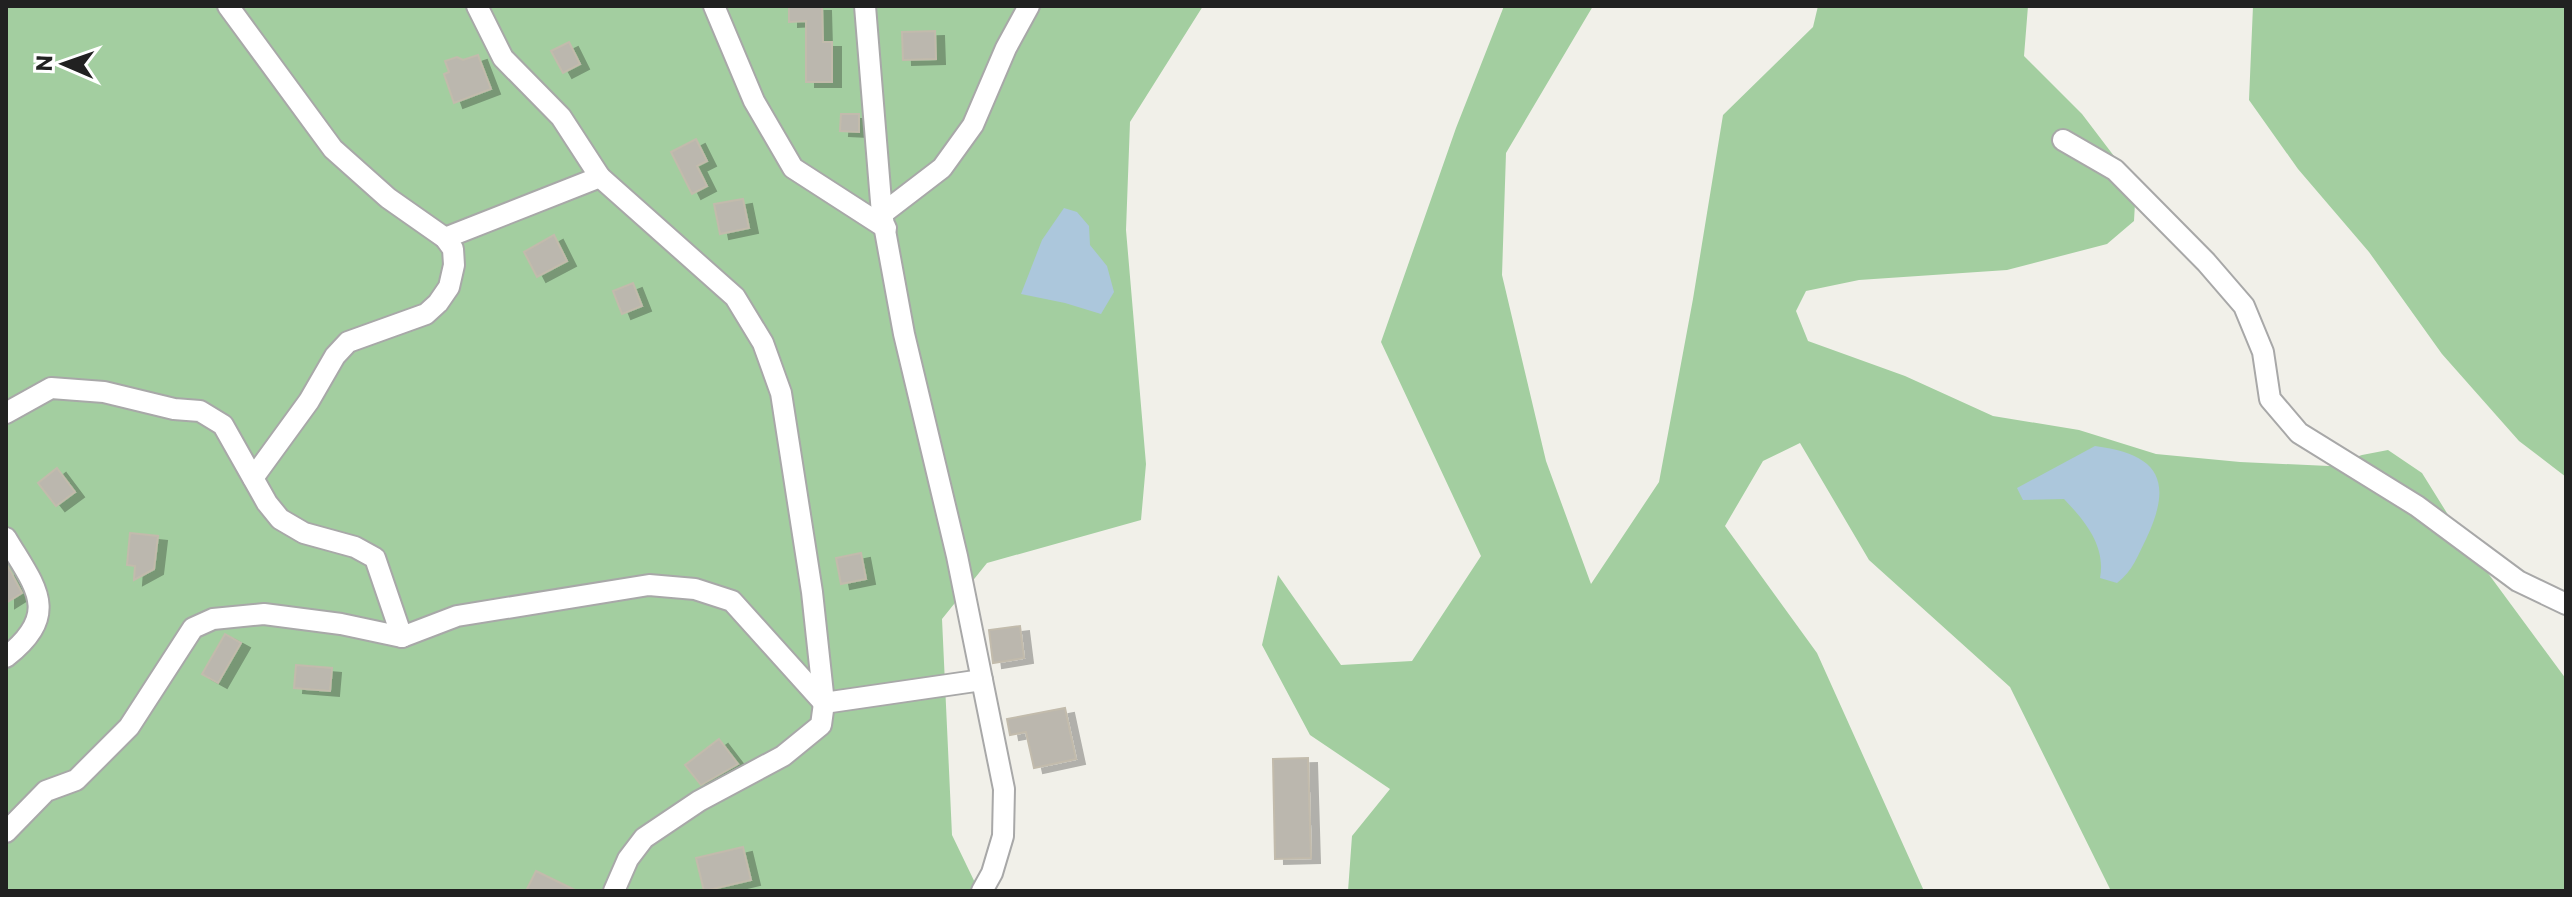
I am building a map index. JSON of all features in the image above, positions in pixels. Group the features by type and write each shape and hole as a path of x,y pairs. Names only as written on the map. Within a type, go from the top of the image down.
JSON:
{"street":[{"path":"228,6 333,149 388,198 445,238 453,249 454,265 449,287 426,314 348,342 335,356 309,401 253,478"},
{"path":"477,6 503,58 561,117 600,177 735,297 763,343 781,393 812,592 824,703 821,725 783,756 699,801 644,838 628,859 614,891"},
{"path":"714,6 754,101 793,168 884,221"},
{"path":"865,6 884,221 904,334 957,556 1004,789 1003,836 992,873 982,891"},
{"path":"884,221 942,168 973,125 1006,48 1029,6"},
{"path":"2063,140 2115,170 2206,262 2244,306 2263,352 2270,399 2299,433 2417,506 2518,581 2566,604"},
{"path":"445,238 600,177"},
{"path":"6,413 51,388 104,392 174,409 200,411 223,425 280,519 304,533 355,547 375,558 402,637"},
{"path":"6,538 38,591 40,611 32,632 6,657"},
{"path":"6,832 46,791 76,780 129,727 193,628 213,619 264,614 341,624 402,637 457,616 649,585 695,589 732,601 824,703"},
{"path":"824,703 982,680"}],"green space":[{"path":"6,6 1203,6 1130,122 1126,230 1146,464 1141,520 987,563 942,619 952,835 979,891 6,891"},
{"path":"1504,6 1593,6 1506,153 1502,275 1546,461 1591,584 1659,482 1723,115 1813,27 1818,6 2028,6 2024,56 2082,114 2136,185 2134,221 2107,244 2007,270 1859,280 1806,291 1796,311 1808,341 1905,376 1993,416 2079,430 2156,454 2329,466 2388,450 2422,473 2465,542 2566,679 2566,891 2111,891 2010,687 1869,560 1800,443 1763,461 1725,526 1817,653 1924,891 1348,891 1352,836 1390,789 1310,735 1262,645 1278,575 1341,665 1412,661 1481,556 1381,342 1456,128"},
{"path":"2253,6 2566,6 2566,477 2519,441 2442,354 2369,252 2298,169 2249,100"}],"water":[{"path":"1064,208 1077,212 1089,226 1090,245 1107,266 1114,292 1101,314 1021,294 1042,240"},
{"path":"2095,446 2133,455 2146,463 2159,485 2155,517 2147,537 2131,568 2117,583 2100,578 2097,545 2086,525 2064,499 2023,500 2017,488"}],"building":[{"path":"789,6 822,6 823,42 832,42 832,82 806,82 806,21 789,22"},
{"path":"935,31 936,59 903,60 902,32"},
{"path":"569,42 580,64 563,73 551,51"},
{"path":"478,55 491,89 454,103 444,74 449,72 445,61"},
{"path":"841,114 859,114 859,132 840,131"},
{"path":"696,139 707,161 697,166 707,186 692,194 671,152"},
{"path":"743,199 749,228 720,234 714,204"},
{"path":"554,235 567,261 537,277 524,252"},
{"path":"633,283 642,306 622,314 613,291"},
{"path":"57,468 75,492 56,506 38,483"},
{"path":"130,533 158,536 154,569 134,580 135,566 127,565"},
{"path":"861,553 866,579 841,584 836,558"},
{"path":"6,563 22,593 6,603"},
{"path":"1020,626 1024,658 993,663 989,630"},
{"path":"225,634 241,643 218,683 202,674"},
{"path":"296,665 332,668 330,691 294,688"},
{"path":"1065,708 1076,759 1034,768 1026,732 1010,735 1007,719"},
{"path":"719,739 738,764 701,785 685,765"},
{"path":"1308,758 1311,858 1275,859 1273,759"},
{"path":"743,847 751,880 704,891 696,858"},
{"path":"536,871 577,891 526,891"}]}
